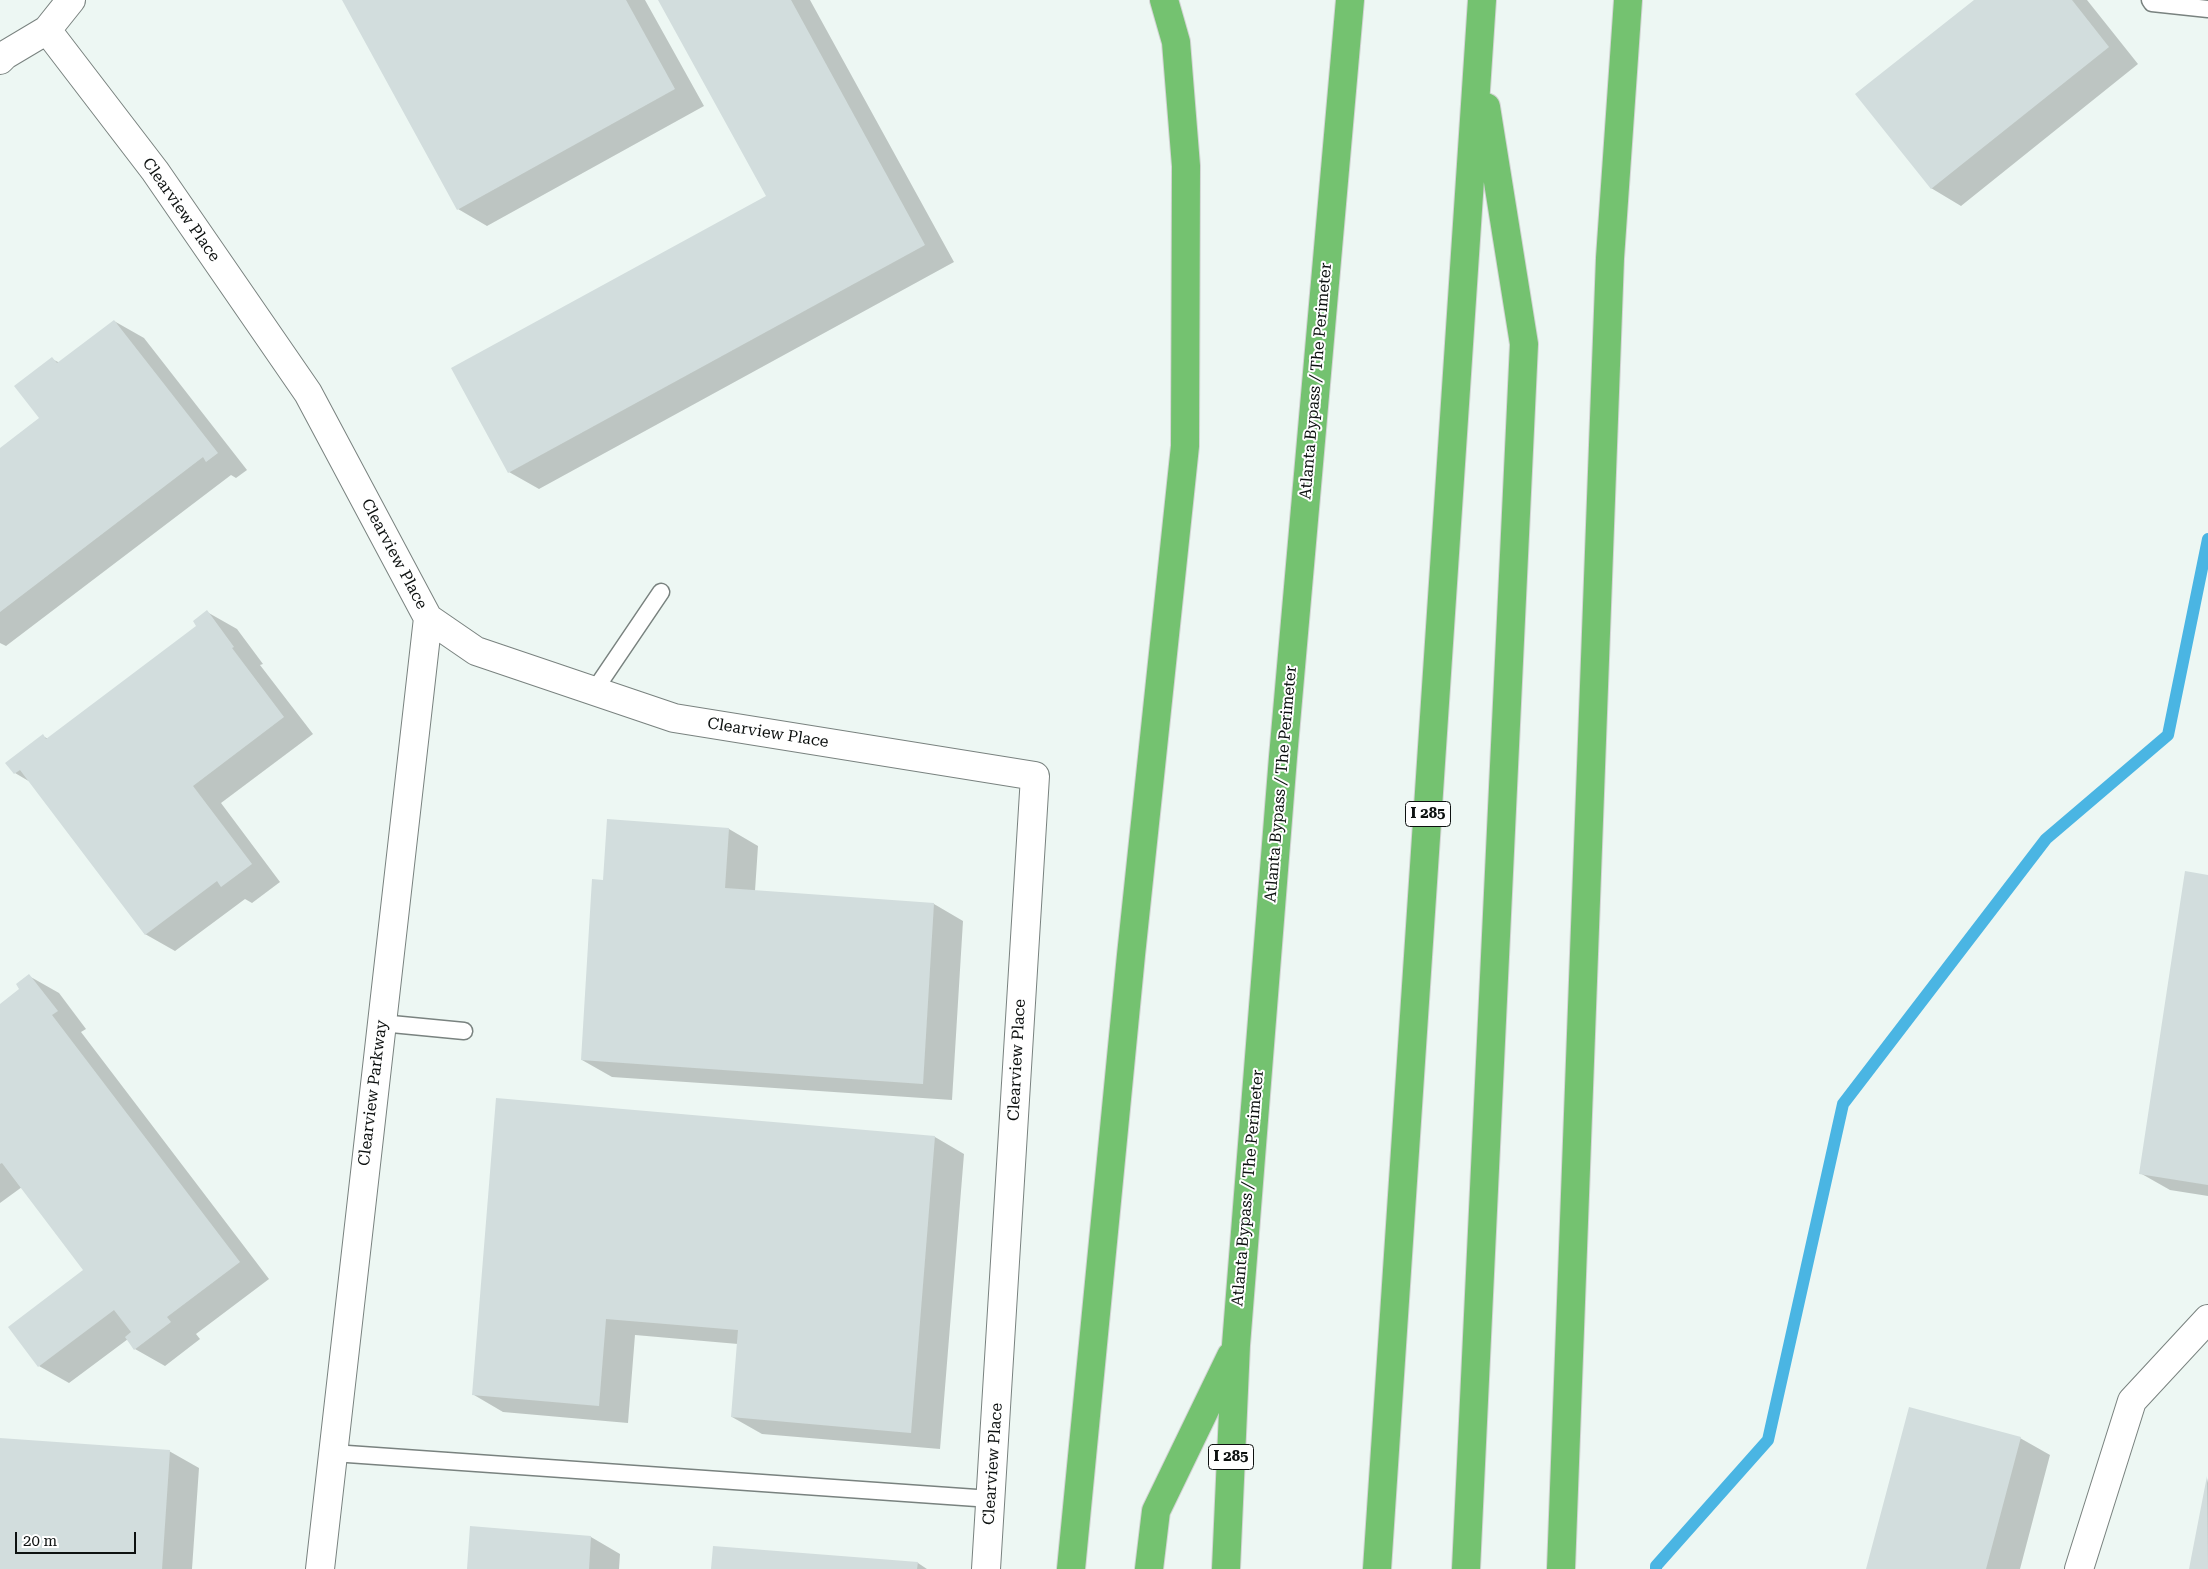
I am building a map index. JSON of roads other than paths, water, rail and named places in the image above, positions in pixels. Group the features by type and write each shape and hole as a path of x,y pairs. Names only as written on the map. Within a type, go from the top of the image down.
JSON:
{"highway":[{"path":"1071,1569 1131,955 1185,446 1186,166 1176,42 1164,0"},
{"name":"Atlanta Bypass / The Perimeter","path":"1226,1569 1236,1345 1282,757 1350,0"},
{"name":"I 285","path":"1377,1569 1482,0"},
{"path":"1561,1569 1610,258 1628,0"},
{"path":"1466,1569 1524,344 1478,59"},
{"path":"1148,1569 1156,1511 1236,1345"}],"street":[{"path":"0,60 5,54 46,30 71,0"},
{"name":"Clearview Place","path":"46,30 155,171 308,393 428,618 476,651 674,718 1035,776 986,1569"},
{"name":"Clearview Parkway","path":"320,1569 428,618"},
{"path":"2079,1569 2132,1401 2208,1319"}],"lane":[{"path":"2150,0 2152,3 2208,9"},
{"path":"594,691 661,592"},
{"path":"381,1023 464,1031"},
{"path":"333,1453 991,1499"}],"waterway":[{"path":"1656,1569 1656,1566 1768,1440 1843,1104 2046,839 2168,735 2208,539"}]}
